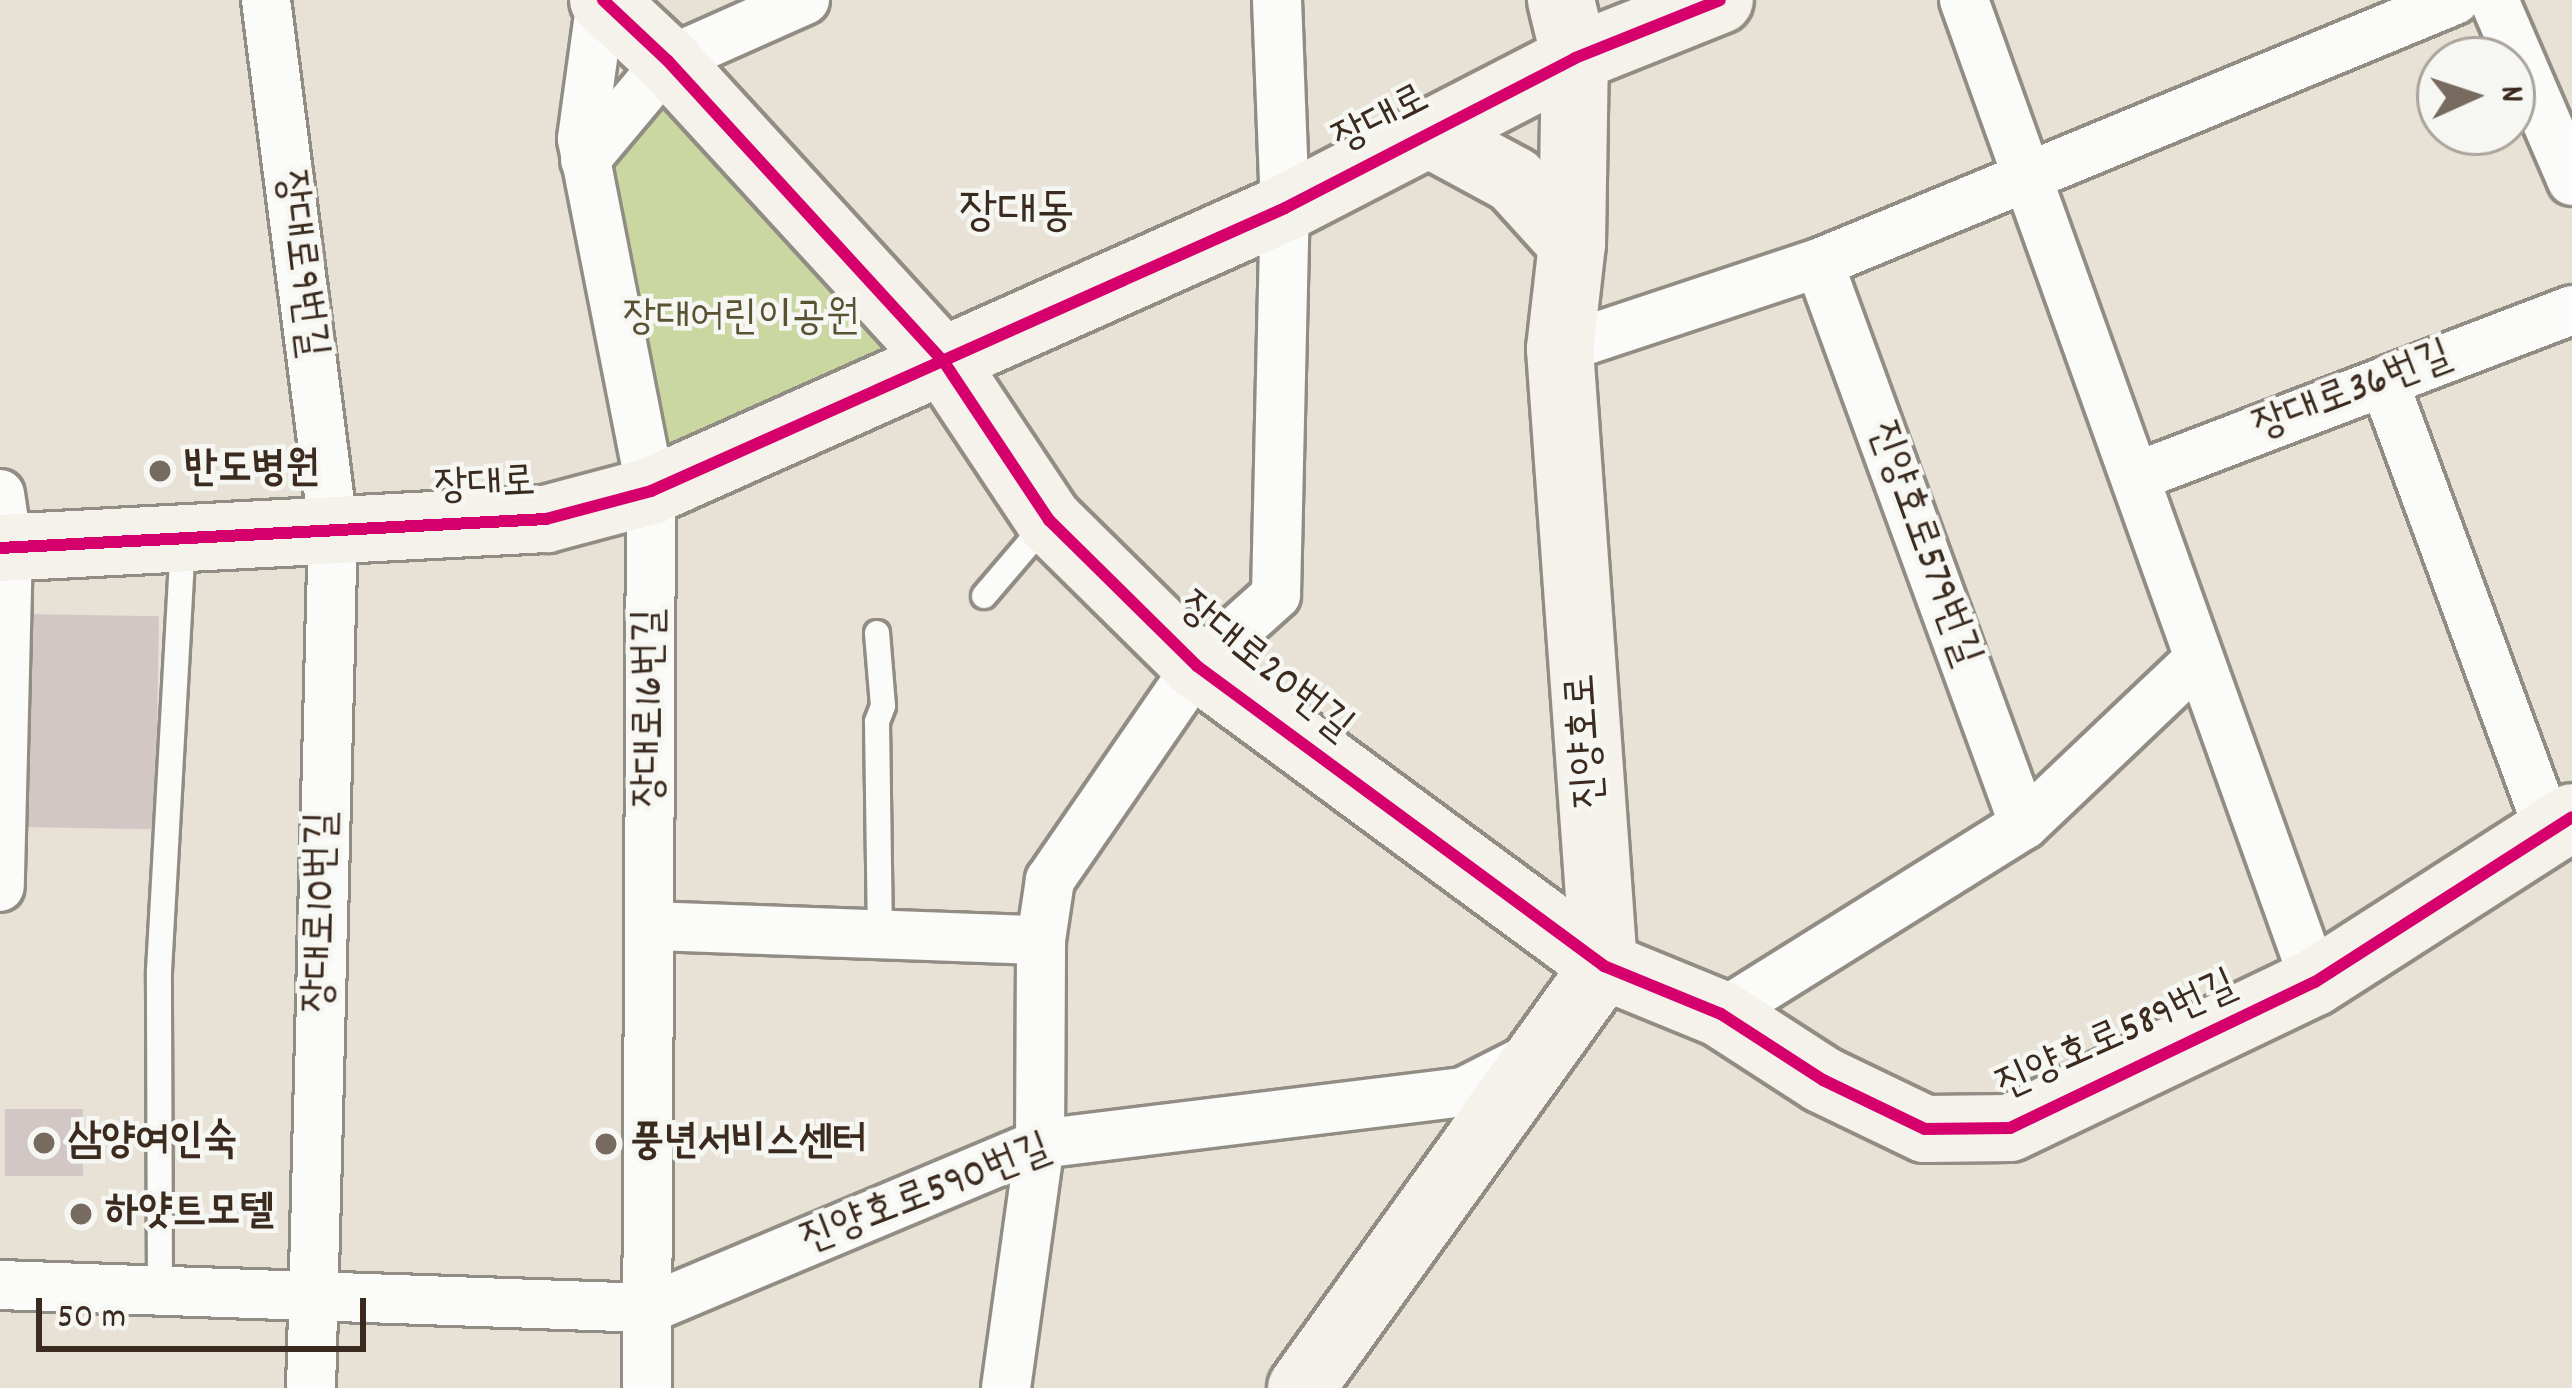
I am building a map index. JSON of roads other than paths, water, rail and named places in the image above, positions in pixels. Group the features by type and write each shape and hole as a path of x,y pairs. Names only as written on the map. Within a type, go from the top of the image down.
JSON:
{"street":[{"name":"장대로9번길","path":"266,0 332,527"},
{"path":"602,0 668,62 944,362"},
{"name":"장대로16번길","path":"602,0 582,139 652,491 647,1388"},
{"path":"585,160 668,62 805,0"},
{"name":"장대로","path":"1197,666 1276,595 1285,208 1277,0"},
{"name":"장대로","path":"2,530 183,541 332,527 547,519 652,491 1285,208 1429,134 1568,29 1720,0"},
{"path":"1964,0 2315,982"},
{"path":"1560,349 1819,263 2455,0"},
{"path":"2494,0 2572,181"},
{"name":"진양호로","path":"1568,29 1572,244 1560,349 1604,966"},
{"path":"1429,134 1514,180 1572,244"},
{"name":"진양호로579번길","path":"1819,263 2024,825"},
{"name":"장대로36번길","path":"2135,477 2572,310"},
{"name":"장대로20번길","path":"944,362 1049,520 1197,666 1604,966"},
{"name":"진양호로589번길","path":"1604,966 1721,1014 1823,1080 1925,1129 2010,1128 2315,982 2561,825 2384,382"},
{"name":"장대로10번길","path":"311,1388 332,527"},
{"path":"0,887 2,530"},
{"path":"1721,1014 2024,825 2199,658"},
{"name":"장대로20번길","path":"1040,1144 1041,940 1050,880 1197,666"},
{"path":"652,926 1041,940"},
{"path":"1301,1388 1604,966"},
{"name":"진양호로590번길","path":"0,1285 650,1308 1040,1144 1463,1092 1539,1054"},
{"path":"1006,1388 1040,1144"}],"lane":[{"path":"984,596 1049,520"},
{"path":"160,1291 159,971 183,541"},
{"path":"877,633 883,706 877,722 880,934"}],"place":[{"name":"반도병원","path":"160,471"},
{"name":"삼양여인숙","path":"44,1143"},
{"name":"풍년서비스센터","path":"606,1144"},
{"name":"하얏트모텔","path":"81,1214"}],"district":[{"name":"장대동","path":"1017,215"}],"park label":[{"name":"장대어린이공원","path":"741,320"}]}
